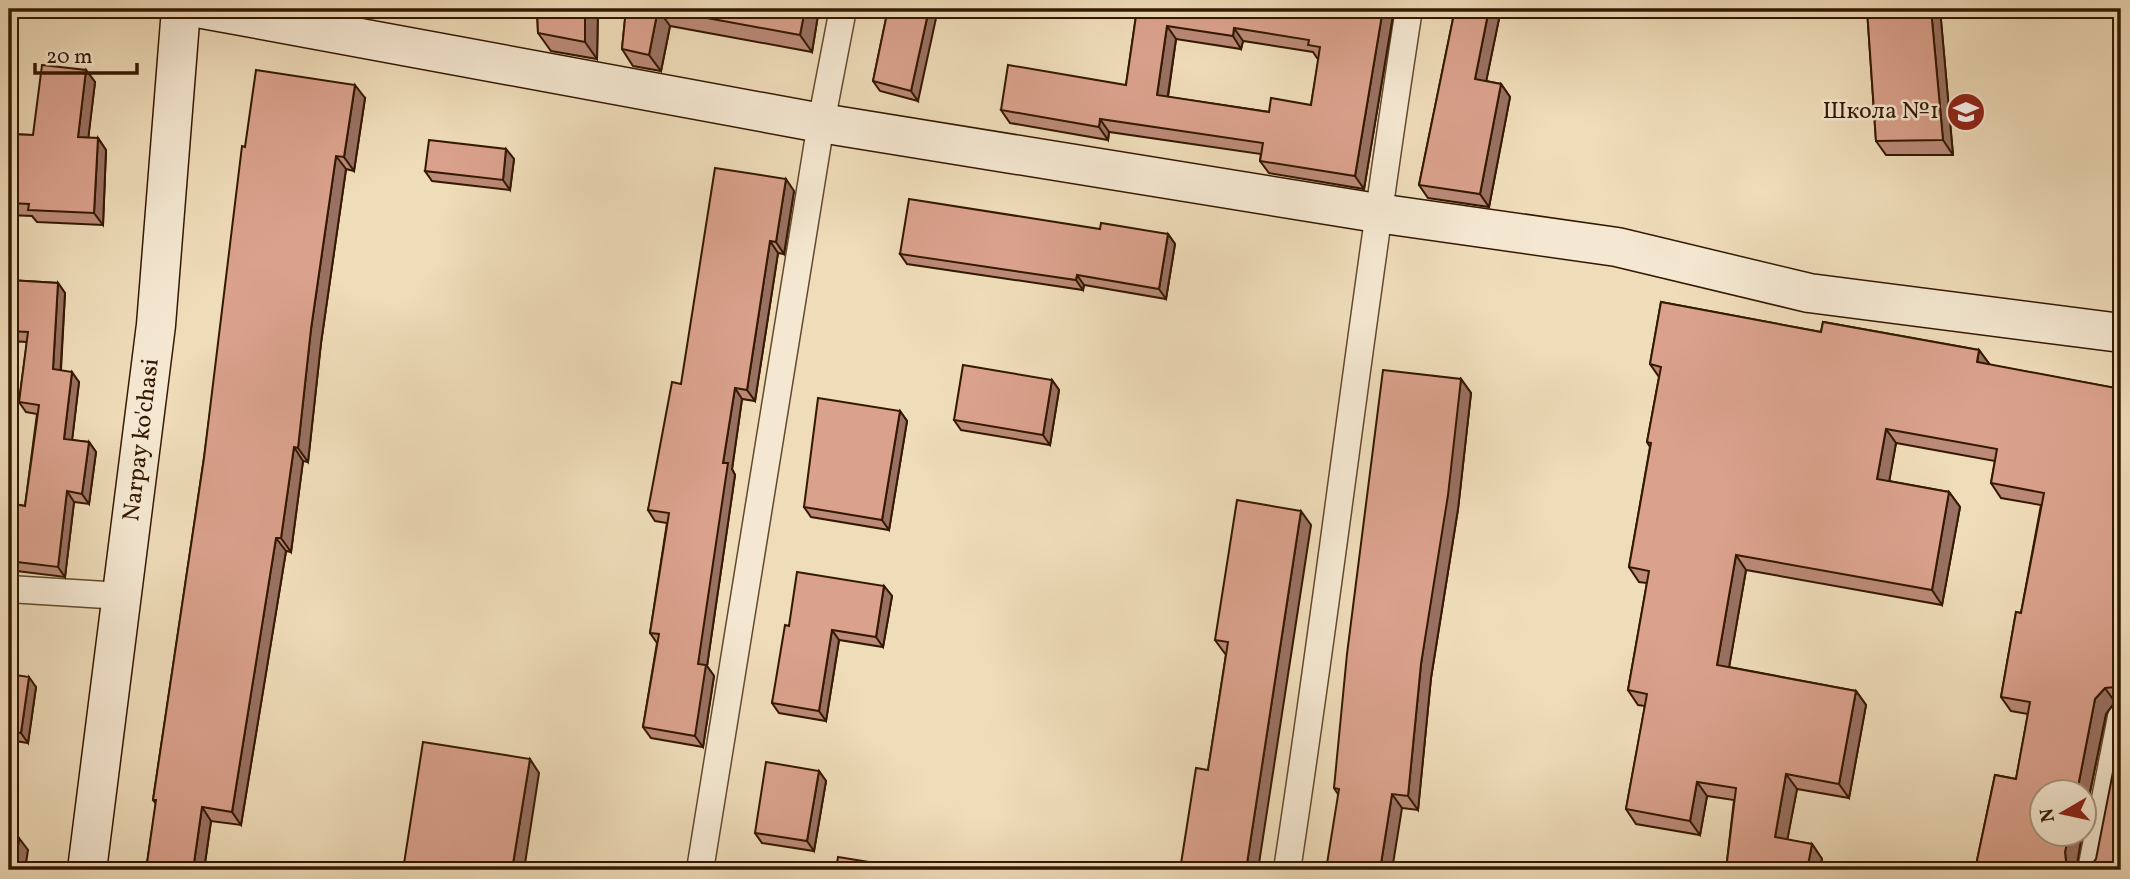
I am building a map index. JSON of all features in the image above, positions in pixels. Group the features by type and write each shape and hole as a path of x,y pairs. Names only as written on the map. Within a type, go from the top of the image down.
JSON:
{"street":[{"name":"Narpay ko'chasi","path":"87,870 156,325 181,9"},
{"path":"203,9 821,123 1377,213 1616,247 1809,293 2121,332"},
{"path":"700,870 821,123 843,9"},
{"path":"1287,870 1329,595 1377,213 1409,9"},
{"path":"9,589 122,596"},
{"path":"2091,870 2121,718"}],"building":[{"path":"537,9 585,9 585,42 538,33"},
{"path":"626,9 658,9 649,55 622,49"},
{"path":"658,9 805,9 800,35"},
{"path":"888,9 929,9 911,91 873,81"},
{"path":"1137,9 1383,9 1355,176 1260,161 1263,143 1100,119 1099,127 1001,110 1008,65 1126,85","holes":["1167,26 1233,36 1234,28 1309,40 1308,45 1320,47 1311,105 1271,98 1269,112 1157,95"]},
{"path":"1455,9 1489,9 1475,79 1501,84 1480,194 1419,185"},
{"path":"1867,9 1931,9 1943,140 1876,141"},
{"path":"42,65 86,70 78,137 98,138 94,213 28,210 29,204 9,203 9,134 33,135"},
{"path":"256,70 355,85 344,157 336,156 311,329 298,448 294,447 281,538 276,538 232,812 202,807 193,870 146,870 156,800 153,800 204,458 242,146 245,147"},
{"path":"429,140 506,149 503,180 425,171"},
{"path":"715,168 786,179 776,242 770,241 747,390 735,388 723,463 728,463 698,664 706,665 695,736 643,727 659,634 650,633 669,513 648,510 672,382 681,384"},
{"path":"909,199 1100,229 1101,223 1168,234 1159,289 1077,275 1076,280 900,254"},
{"path":"9,280 58,283 53,369 72,372 64,439 89,442 82,494 67,491 58,567 9,561 9,503 25,506 39,405 19,402 28,332 9,331"},
{"path":"1661,302 1821,332 1823,322 1979,350 1977,362 2121,389 2121,693 2115,687 2105,688 2095,699 2080,778 2028,778 2028,848 2066,848 2066,861 2077,870 1975,870 1995,775 2016,779 2030,702 2001,697 2016,612 2021,613 2044,493 1991,483 1997,449 1886,429 1877,479 1949,492 1932,590 1736,555 1717,665 1856,691 1839,784 1786,774 1775,837 1812,844 1807,870 1726,870 1736,788 1697,782 1690,821 1626,809 1647,694 1628,690 1649,571 1629,567 1651,443 1647,442 1661,367 1650,364"},
{"path":"963,365 1052,380 1043,435 954,420"},
{"path":"1383,370 1461,379 1448,495 1421,664 1408,796 1392,794 1380,870 1326,870 1339,789 1334,788 1347,654"},
{"path":"818,398 900,411 882,520 804,507"},
{"path":"1237,500 1301,511 1246,870 1180,870 1196,768 1208,770 1228,642 1215,640"},
{"path":"797,572 884,586 876,637 832,630 819,711 772,703 785,625 789,626"},
{"path":"9,674 29,677 21,733 9,731"},
{"path":"2121,731 2121,870 2087,870 2096,859"},
{"path":"423,742 530,759 512,870 403,870"},
{"path":"766,762 819,771 807,841 755,833"},
{"path":"9,837 19,838 15,870 9,870"},
{"path":"838,857 913,869 913,870 836,870"}],"place":[{"name":"Школа №1","path":"1966,112"}]}
